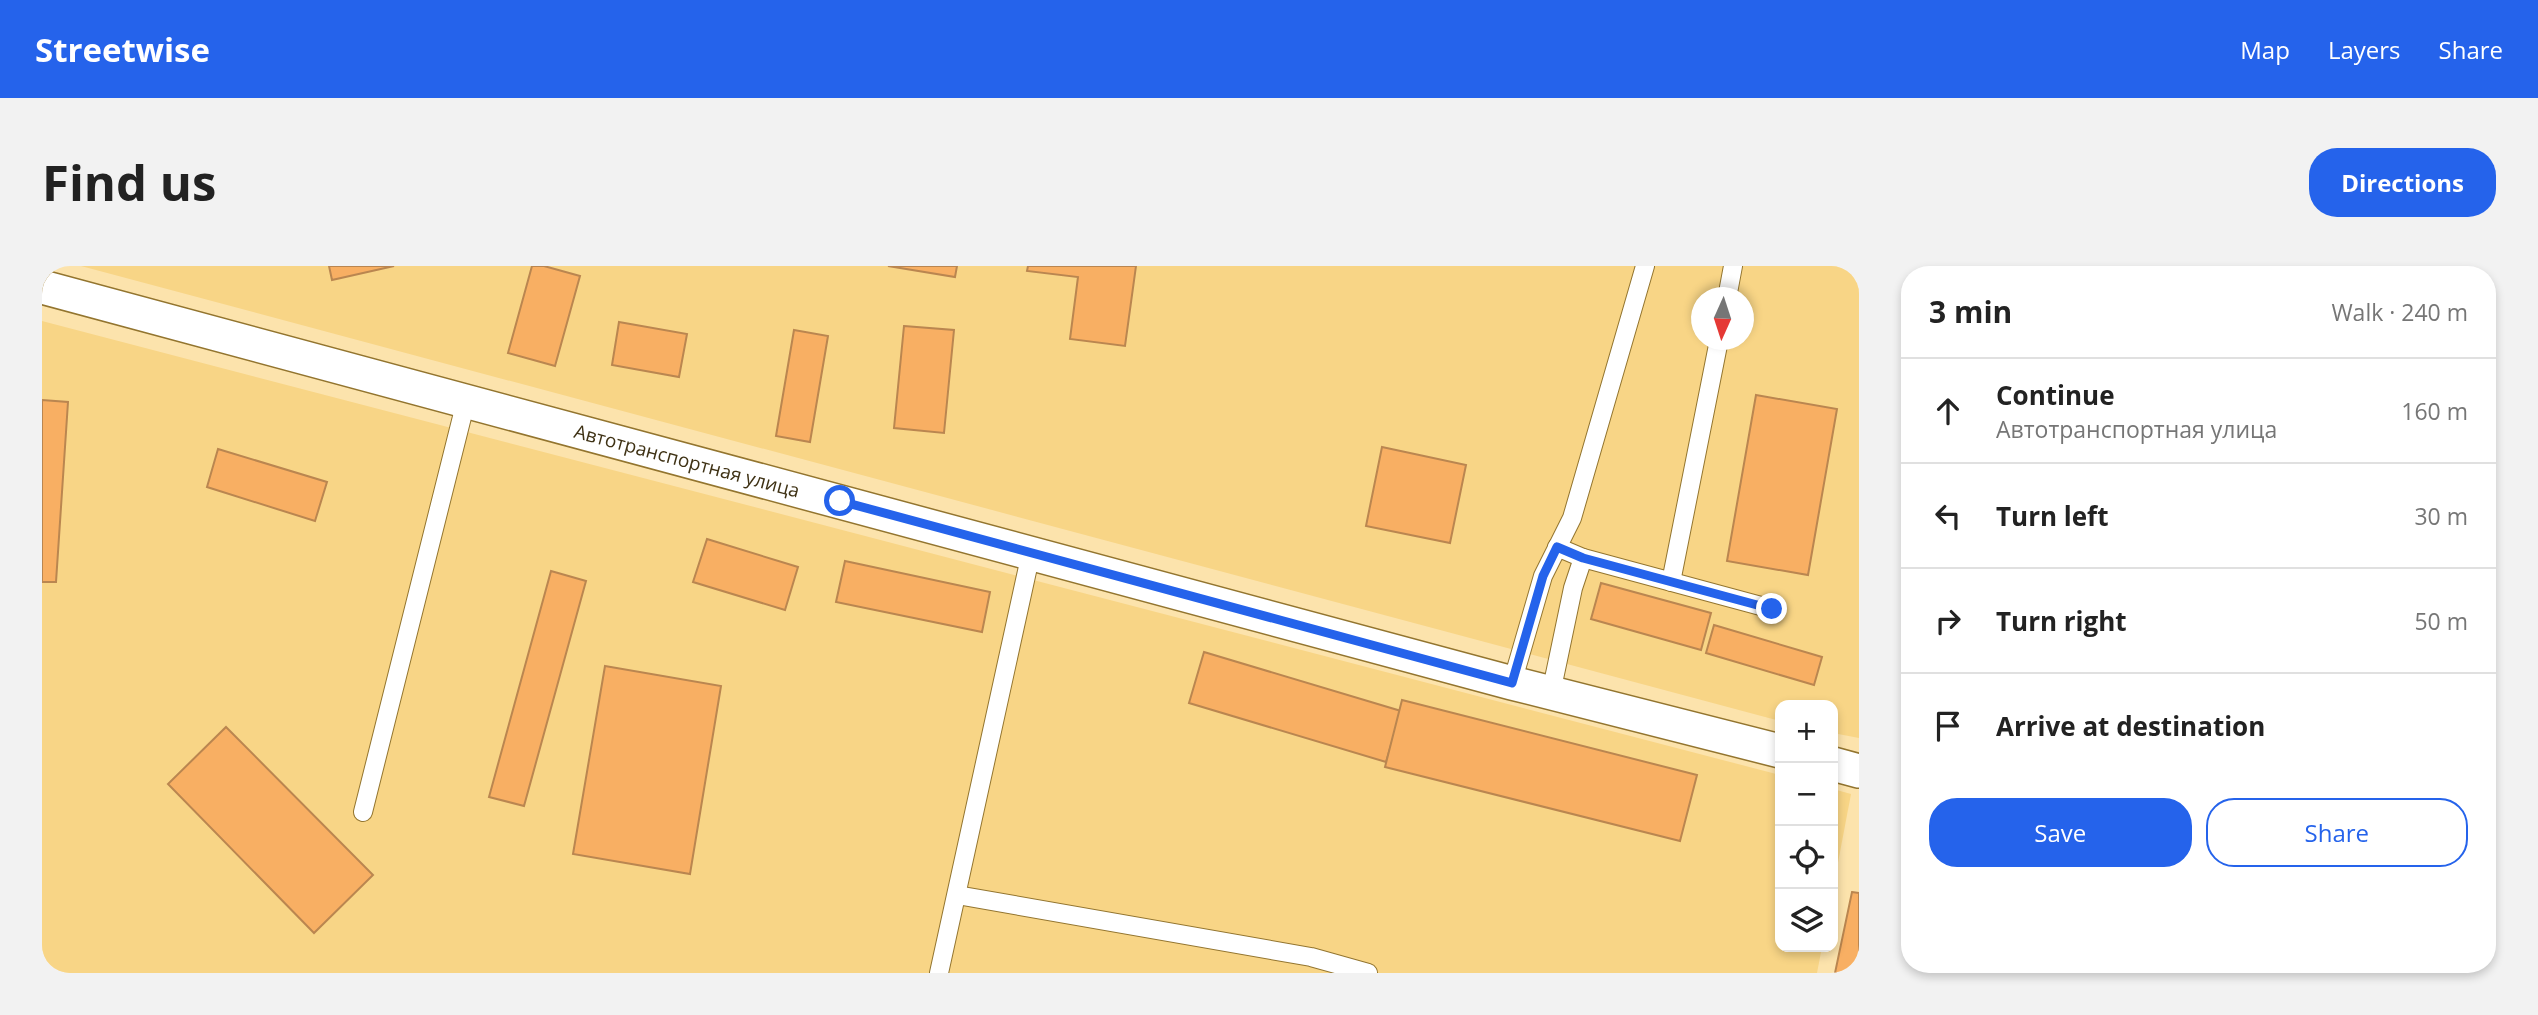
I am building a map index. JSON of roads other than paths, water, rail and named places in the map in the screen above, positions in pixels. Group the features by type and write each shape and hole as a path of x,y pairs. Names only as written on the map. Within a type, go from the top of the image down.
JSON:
{"street":[{"name":"Автотранспортная улица","path":"42,287 1512,683 1775,750"},
{"path":"1838,765 1859,771"}],"lane":[{"path":"1512,683 1543,576 1572,518 1645,266"},
{"path":"1729,287 1733,266"},
{"path":"1671,582 1717,350"},
{"path":"363,812 466,401"},
{"path":"1557,547 1583,558 1772,609"},
{"path":"939,973 1031,553"},
{"path":"1551,693 1573,588 1583,558"},
{"path":"957,895 1311,957 1368,973"}]}
